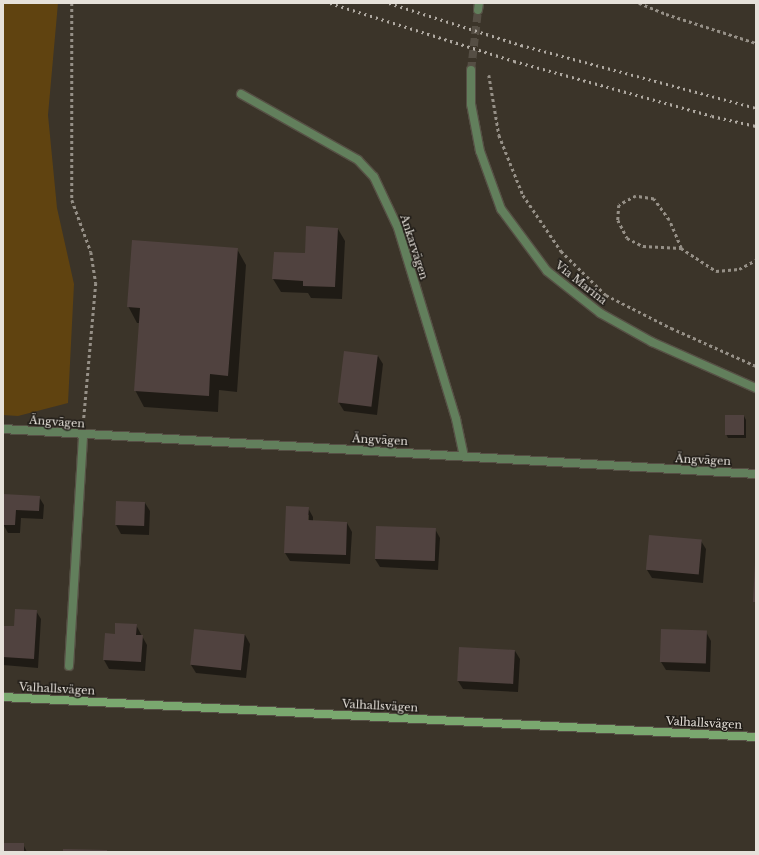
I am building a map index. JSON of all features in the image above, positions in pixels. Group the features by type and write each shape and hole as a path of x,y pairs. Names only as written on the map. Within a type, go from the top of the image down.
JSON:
{"street":[{"name":"Via Marina","path":"471,70 471,104 480,150 501,209 547,271 600,313 652,342 756,388"},
{"name":"Ankarvägen","path":"241,94 358,160 374,177 398,228 456,420 464,456"},
{"name":"Ängvägen","path":"3,429 83,435 756,474"},
{"path":"69,666 83,435"},
{"name":"Valhallsvägen","path":"3,697 756,737"}],"path":[{"path":"72,3 72,200 91,252 96,284 83,435"},
{"path":"639,3 666,14 756,43"},
{"path":"489,75 499,136 523,195 561,251 606,295 671,328 756,366"},
{"path":"681,248 669,220 654,199 636,196 619,205 618,220 627,238 643,246 681,248 716,271 739,269 756,260"}],"shaded area":[{"path":"3,3 58,3 48,115 57,208 74,284 68,403 18,416 3,415"}],"building":[{"path":"306,226 338,228 335,287 303,286 303,281 272,279 274,252 305,253"},
{"path":"132,240 238,248 228,376 210,374 209,396 134,391 140,308 127,307"},
{"path":"344,351 378,355 371,407 338,403"},
{"path":"725,415 744,415 744,435 725,435"},
{"path":"3,494 40,496 39,511 16,510 15,525 3,525"},
{"path":"116,501 145,502 144,526 115,525"},
{"path":"286,506 309,507 308,520 347,522 346,555 284,553"},
{"path":"376,526 436,528 435,561 375,559"},
{"path":"649,535 702,540 699,574 646,570"},
{"path":"755,562 756,602 753,602"},
{"path":"15,609 37,610 34,659 3,657 3,626 14,626"},
{"path":"115,623 137,624 136,635 143,635 141,662 103,660 105,633 115,634"},
{"path":"194,629 245,634 241,670 190,665"},
{"path":"661,629 707,631 706,664 660,662"},
{"path":"459,647 515,650 513,684 457,681"},
{"path":"3,843 24,843 24,852 3,852"},
{"path":"63,849 107,850 107,852 63,852"}],"tunnel":[{"path":"471,70 478,10"}],"railway":[{"path":"330,3 514,61 712,116 756,126"},
{"path":"389,3 521,45 756,108"}]}
